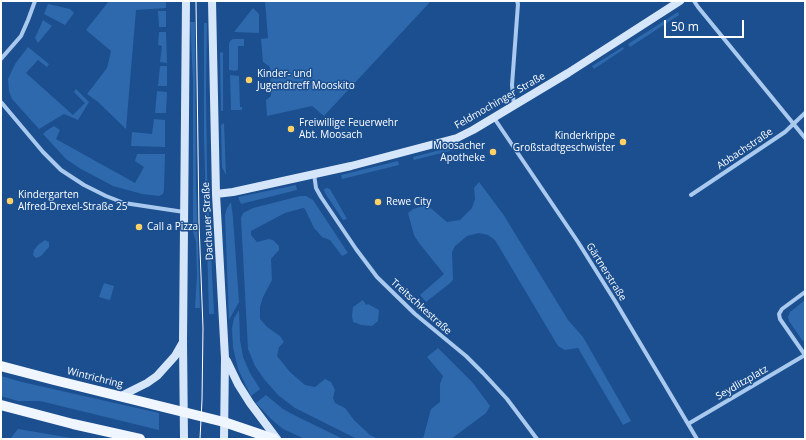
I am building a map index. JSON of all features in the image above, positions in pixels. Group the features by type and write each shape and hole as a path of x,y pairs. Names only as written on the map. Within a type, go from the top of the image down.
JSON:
{"main road":[{"path":"184,439 183,341 186,1"},
{"name":"Dachauer Straße","path":"212,1 216,194 225,358 224,439"},
{"name":"Feldmochinger Straße","path":"216,194 234,192 359,164 457,138 494,118 568,73 680,1"},
{"path":"121,396 148,383 157,376 175,356 183,341"},
{"path":"225,358 238,384 275,439"},
{"name":"Wintrichring","path":"1,366 224,422 275,439"},
{"path":"1,404 114,436 140,439"}],"street":[{"path":"1,59 21,36 35,1"},
{"path":"514,106 512,86 517,1"},
{"path":"694,1 805,138"},
{"path":"1,102 43,152 61,170 84,185 106,196 124,202 184,212"},
{"name":"Abbachstraße","path":"691,195 785,132 805,113"},
{"name":"Gärtnerstraße","path":"494,118 578,242 698,439"},
{"name":"Treitschkestraße","path":"314,174 316,188 321,197 377,277 415,314 466,356 483,373 507,399 537,439"},
{"name":"Seydlitzplatz","path":"688,424 805,355 780,319 779,314 782,309 805,292"}],"shaded area":[{"path":"109,1 166,1 166,8 136,10 126,129 98,102 87,94 107,68 111,51 86,30"},
{"path":"265,1 431,1 324,116 312,106 267,116 266,100 271,96 270,67 263,62 261,39 268,38"},
{"path":"48,4 70,9 74,13 65,25 44,14"},
{"path":"253,8 259,14 259,33 234,32"},
{"path":"158,11 166,11 166,27 159,27"},
{"path":"678,12 679,15 630,47 628,44"},
{"path":"43,20 52,26 38,43 35,38"},
{"path":"190,22 195,22 196,185 200,308 195,308 197,275 196,242 193,232 193,81"},
{"path":"204,23 207,23 207,173 214,314 209,314 204,136"},
{"path":"159,32 166,32 167,63 160,62 162,46 158,45"},
{"path":"233,39 244,39 244,46 238,46 238,69 236,71 229,70 229,44"},
{"path":"28,47 49,64 47,67 38,60 26,73 73,115 85,103 74,92 76,89 89,102 78,120 64,114 39,129 12,99 9,91 8,79 15,64"},
{"path":"623,47 624,49 594,69 592,66"},
{"path":"223,52 223,111 221,111 220,53"},
{"path":"160,66 167,66 167,86 158,86"},
{"path":"230,75 239,76 240,107 242,107 242,110 231,110"},
{"path":"157,91 167,92 166,113 155,113"},
{"path":"154,119 165,120 165,147 131,146 132,132 152,134"},
{"path":"224,123 226,175 222,167 221,125"},
{"path":"54,126 60,130 56,139 135,183 144,167 135,161 137,154 165,154 163,194 159,196 142,194 113,186 81,169 66,159 43,134"},
{"path":"468,143 469,146 414,160 413,157"},
{"path":"398,161 399,165 342,179 341,175"},
{"path":"479,182 503,214 568,320 583,337 631,421 623,425 578,348 565,350 558,346 495,240 488,235 479,233 467,236 455,246 452,252 453,280 426,302 420,295 444,274 414,235 408,213 413,209 427,205 447,222 460,220 472,208 475,199 474,188"},
{"path":"296,185 297,190 241,204 238,197"},
{"path":"324,189 330,189 347,219 343,220 325,193"},
{"path":"300,196 306,196 313,200 348,253 342,256 330,240 322,237 314,228 305,209 303,208 285,213 251,231 251,235 257,242 269,239 273,240 279,246 279,250 271,259 272,280 263,297 260,307 260,319 267,327 280,336 284,342 279,347 277,356 290,372 305,385 315,387 325,379 331,382 335,390 333,398 335,403 345,408 354,420 370,435 378,439 357,439 295,408 278,395 264,379 255,366 248,349 241,218 243,213 253,208"},
{"path":"231,202 239,302 229,320 225,215"},
{"path":"45,240 49,242 49,247 41,256 36,258 33,255 34,250"},
{"path":"104,283 114,286 110,300 99,297"},
{"path":"363,300 366,305 368,304 379,310 378,321 372,326 361,325 353,322 353,307"},
{"path":"805,300 805,342 789,321 788,317 790,312"},
{"path":"239,310 240,340 243,357 250,373 260,389 251,396 238,369 233,347 232,328 234,318"},
{"path":"438,348 473,383 490,406 486,413 451,439 423,439 431,409 440,402 440,384 443,376 427,357"},
{"path":"1,376 159,413 159,430 40,401 18,401 1,396"},
{"path":"266,395 283,409 343,439 305,439 283,429 256,403"},
{"path":"18,429 77,439 10,439"}],"tram line":[{"path":"196,1 199,223 203,328 200,439"}],"place":[{"name":"Kinder- und Jugendtreff Mooskito","path":"249,80"},
{"name":"Freiwillige Feuerwehr Abt. Moosach","path":"291,129"},
{"name":"Kinderkrippe Großstadtgeschwister","path":"623,142"},
{"name":"Moosacher Apotheke","path":"493,152"},
{"name":"Kindergarten Alfred-Drexel-Straße 25","path":"10,201"},
{"name":"Rewe City","path":"378,202"},
{"name":"Call a Pizza","path":"139,227"}]}
